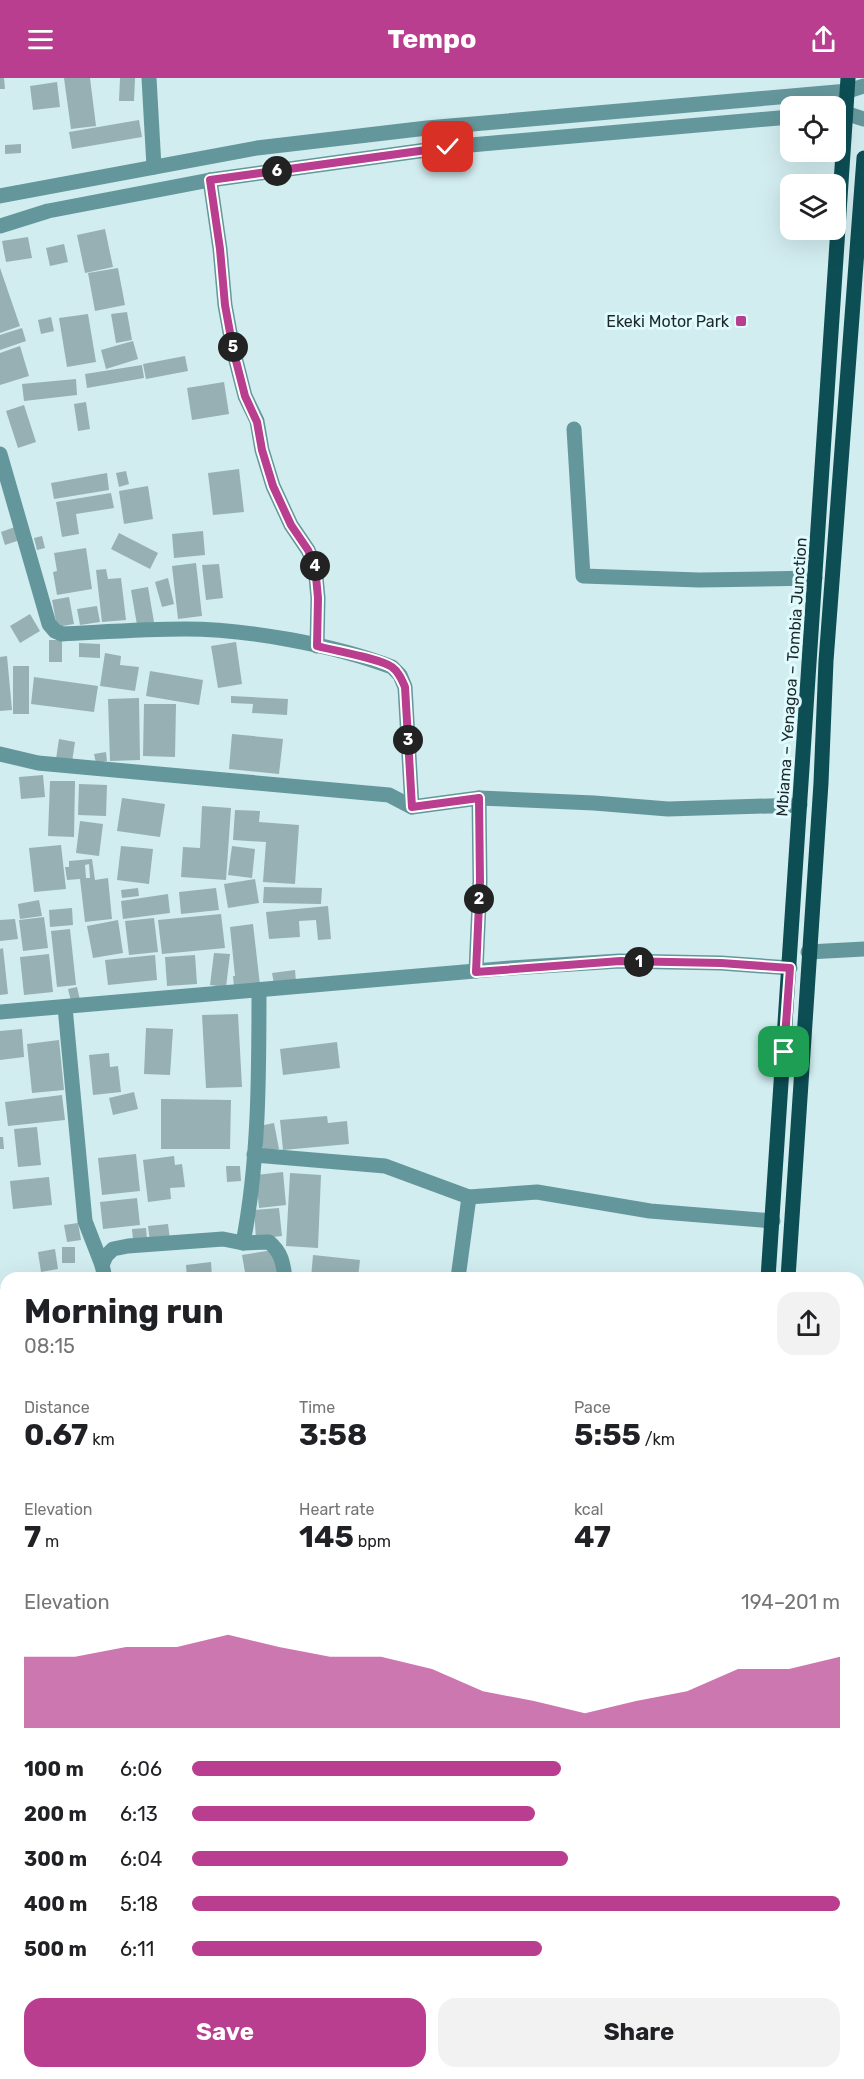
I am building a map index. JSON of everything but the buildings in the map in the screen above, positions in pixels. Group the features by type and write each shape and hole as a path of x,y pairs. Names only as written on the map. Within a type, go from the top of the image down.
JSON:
{"main road":[{"name":"Mbiama – Yenagoa – Tombia Junction","path":"788,1272 821,783 826,661 864,158"},
{"name":"Mbiama – Yenagoa – Tombia Junction","path":"769,1272 830,370 838,162"}],"street":[{"path":"149,78 154,167"},
{"path":"0,196 257,148 848,84 864,86"},
{"path":"846,114 864,119"},
{"path":"0,226 48,211 210,180 448,147 780,118"},
{"path":"210,180 225,305 245,396 257,422 262,450 273,486 291,525 308,550 315,566 318,598 317,646"},
{"path":"574,429 583,576 699,580 815,578"},
{"path":"0,454 36,585 49,624 55,631 62,634 186,629 240,632 317,646 392,667 400,675 405,687 412,807"},
{"path":"0,754 38,763 389,795 412,807 479,798 668,809 800,805"},
{"path":"476,972 480,881 479,798"},
{"path":"808,952 864,949"},
{"path":"0,1012 620,961 721,963 790,968"},
{"path":"243,1243 254,1155 259,1070 260,991"},
{"path":"65,1007 85,1221 104,1271"},
{"path":"254,1155 386,1166 469,1197 537,1192 650,1211 773,1221"},
{"path":"459,1272 469,1197"},
{"path":"104,1271 105,1256 113,1250 128,1246 223,1239 243,1243 269,1242 282,1258 284,1272"}],"place":[{"name":"Ekeki Motor Park","path":"741,321"}],"route":[{"path":"448,147 210,180 225,305 245,396 257,422 262,450 273,486 291,525 308,550 315,566 318,598 317,646 381,663 392,667 400,675 405,687 412,807 479,798 480,881 476,972 620,961 721,963 790,968 784,1052"}]}
